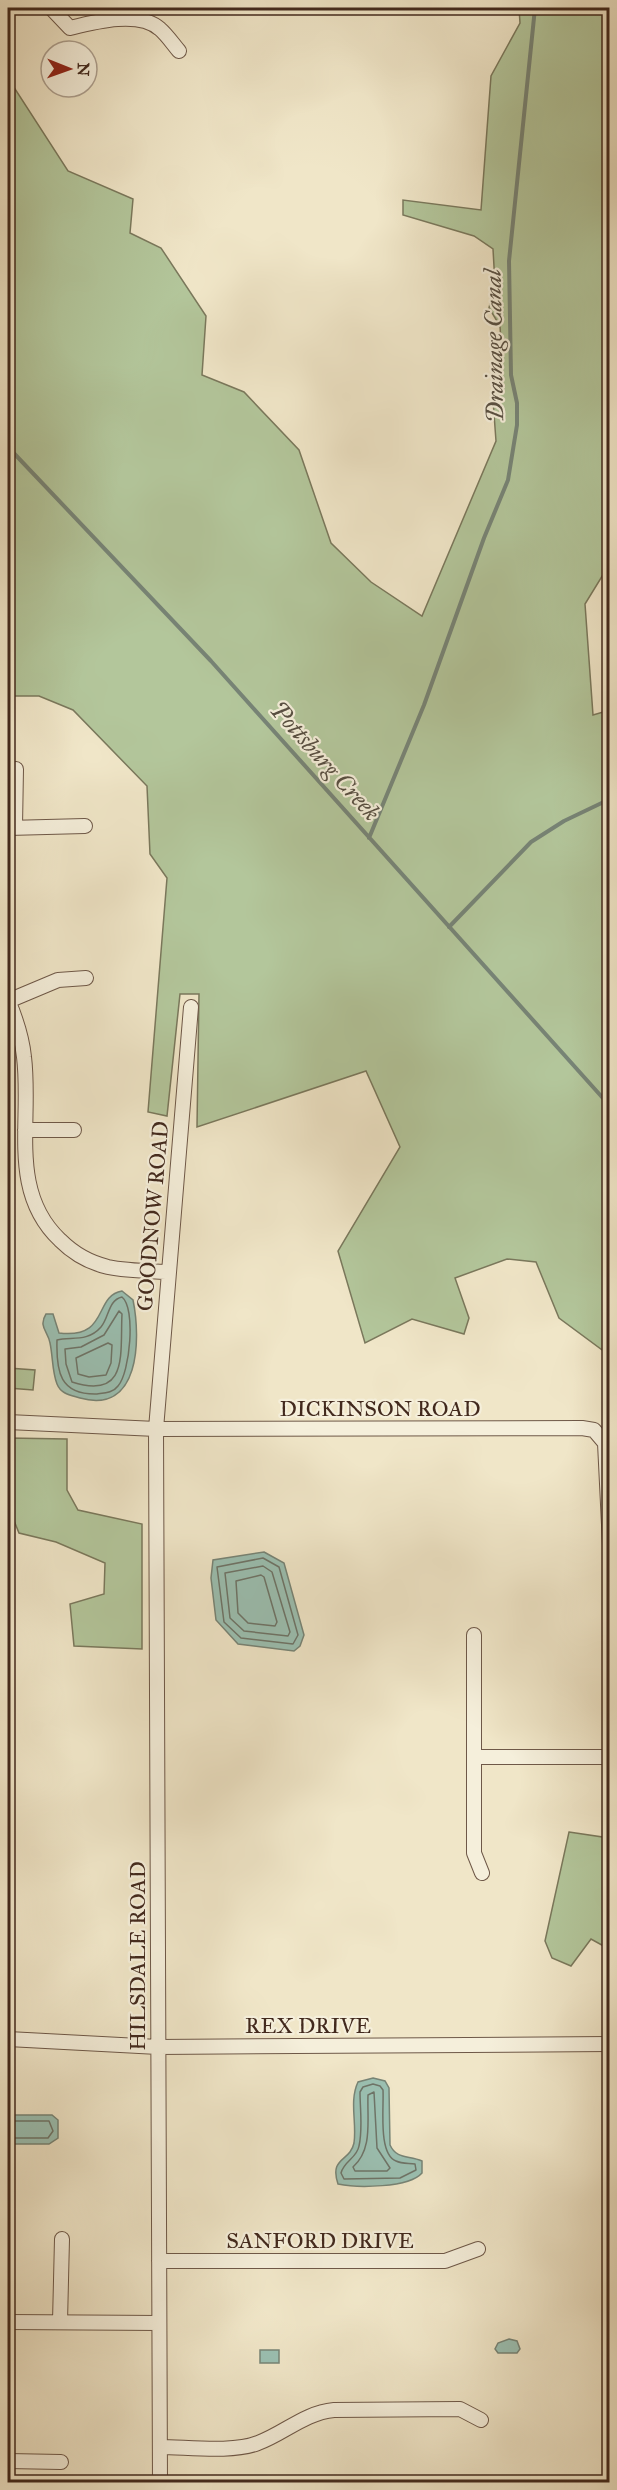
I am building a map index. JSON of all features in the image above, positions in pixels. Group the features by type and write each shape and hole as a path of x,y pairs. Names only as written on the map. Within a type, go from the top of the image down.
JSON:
{"street":[{"path":"51,8 70,28 104,19 137,14 159,27 179,51"},
{"path":"16,769 11,827 85,826"},
{"path":"86,978 58,980 8,1000 15,1017 25,1060 28,1185 41,1217 51,1232 79,1255 102,1265 168,1272"},
{"name":"GOODNOW ROAD","path":"156,1429 191,1007"},
{"path":"25,1130 75,1130"},
{"name":"DICKINSON ROAD","path":"8,1422 156,1429 582,1428 594,1430 602,1436 607,1450 609,1545"},
{"name":"HILSDALE ROAD","path":"156,1429 160,2482"},
{"path":"474,1635 474,1853 482,1873"},
{"path":"474,1758 609,1757"},
{"name":"REX DRIVE","path":"8,2039 158,2047 609,2044"},
{"path":"60,2322 62,2239"},
{"name":"SANFORD DRIVE","path":"159,2261 445,2261 478,2249"},
{"path":"8,2322 159,2323"},
{"path":"160,2447 251,2445 318,2411 460,2409 481,2420"},
{"path":"8,2461 61,2462"}],"shaded area":[{"path":"519,8 609,8 610,472 607,474 610,484 609,565 585,604 593,715 610,710 609,1355 559,1318 536,1262 507,1259 455,1278 469,1318 464,1334 412,1319 365,1343 338,1251 400,1147 366,1071 197,1127 199,994 180,994 167,1116 148,1112 167,878 150,854 147,786 73,710 39,696 8,696 8,78 68,171 133,199 130,233 161,248 206,316 202,375 244,392 299,450 331,543 371,582 422,616 496,441 493,400 501,342 500,326 489,308 495,284 493,249 474,236 403,215 403,200 481,210 491,76 520,23"},
{"path":"8,1368 35,1370 33,1390 8,1388"},
{"path":"8,1438 67,1439 67,1490 78,1510 142,1524 142,1649 74,1646 70,1604 104,1594 105,1563 56,1542 19,1533 8,1506"},
{"path":"569,1832 609,1838 609,1949 591,1939 571,1966 552,1958 545,1941"}],"water":[{"path":"122,1291 133,1300 137,1334 132,1370 125,1385 115,1395 100,1400 80,1398 63,1392 55,1379 50,1343 43,1326 46,1314 53,1314 59,1333 86,1330 94,1324 113,1294"},
{"path":"264,1552 284,1563 304,1635 300,1646 294,1651 238,1644 216,1620 211,1578 213,1560"},
{"path":"373,2078 385,2081 389,2088 390,2145 400,2155 422,2161 422,2173 406,2182 382,2186 338,2184 336,2169 349,2154 354,2143 355,2089 358,2082"},
{"path":"8,2115 52,2115 58,2120 58,2138 49,2144 8,2144"},
{"path":"509,2339 517,2341 520,2349 517,2353 498,2353 495,2349 498,2343"},
{"path":"260,2350 279,2350 279,2363 260,2363"}],"waterway":[{"name":"Drainage Canal","path":"369,838 424,705 484,538 508,480 517,425 517,403 511,375 509,261 535,8"},
{"name":"Pottsburg Creek","path":"8,447 211,661 610,1106"},
{"name":"Drainage Canal","path":"449,927 531,842 564,821 610,799"}]}
